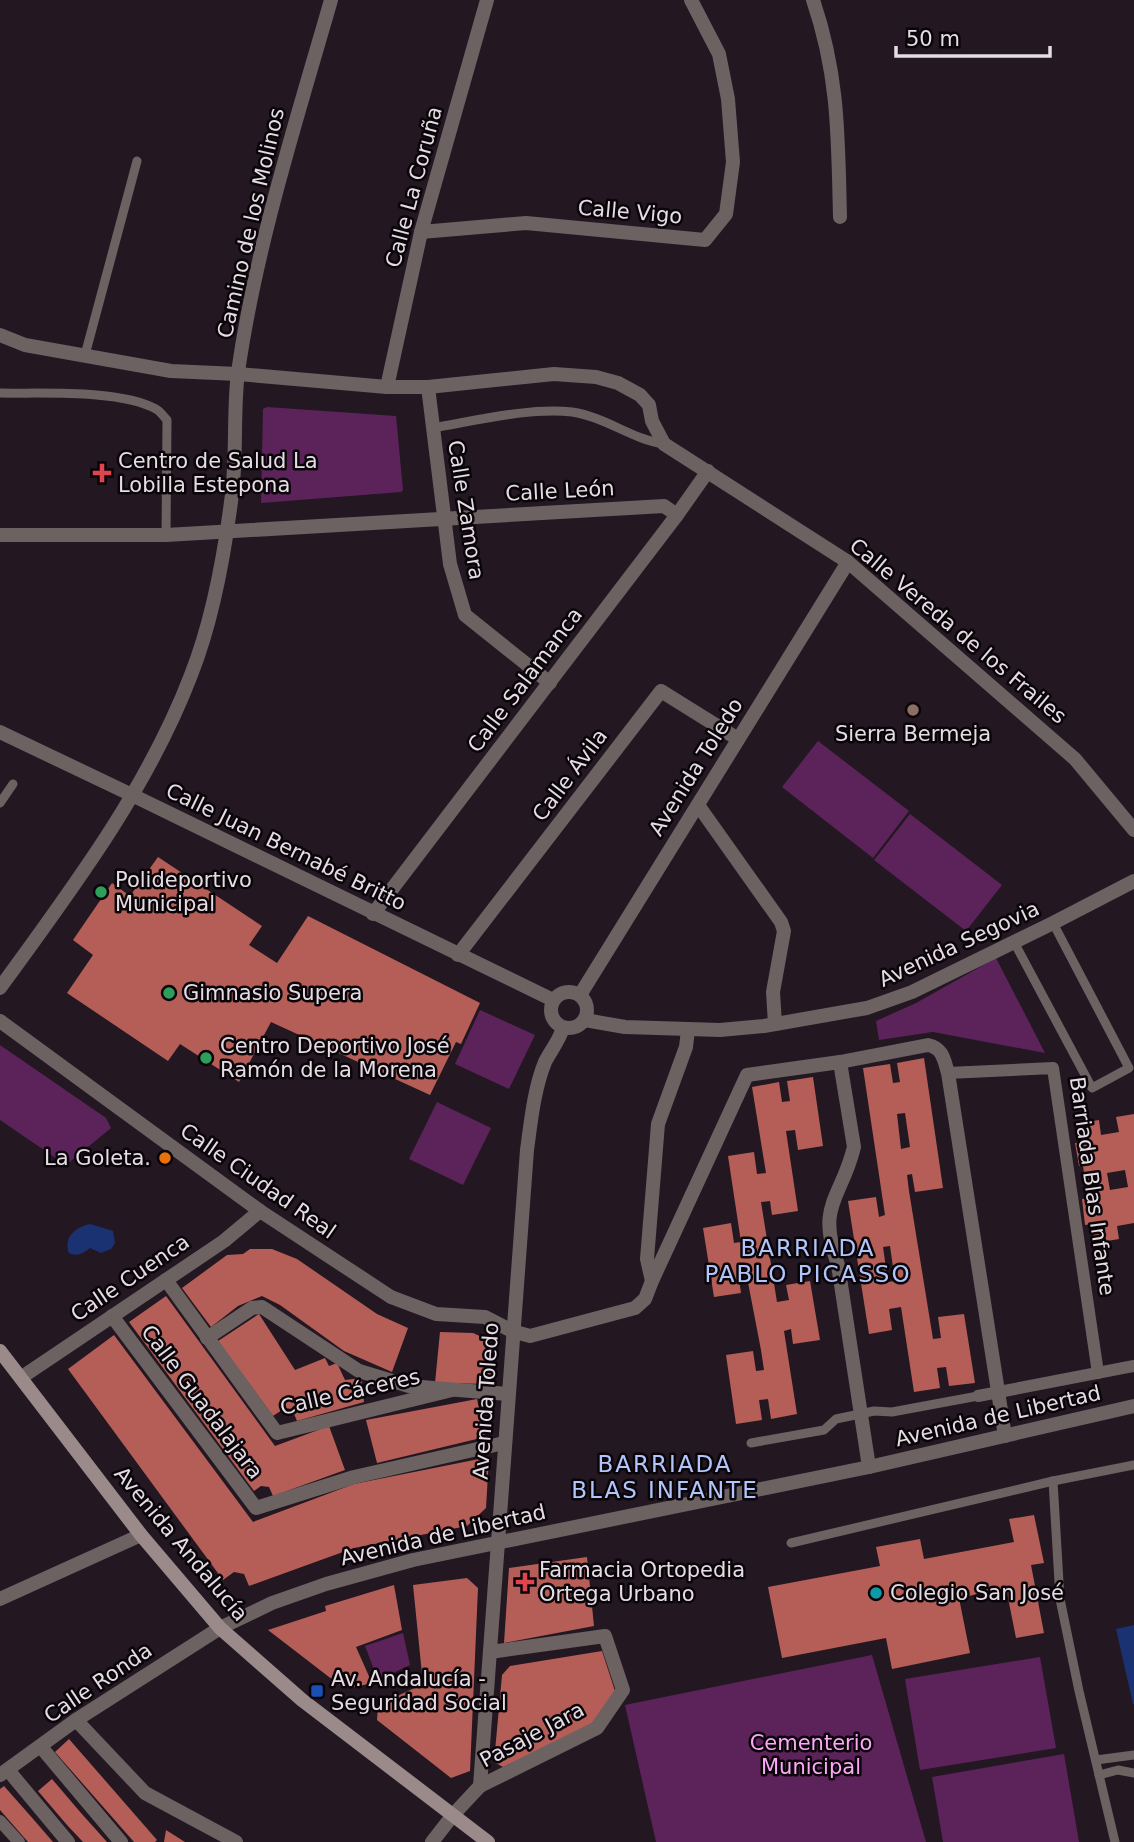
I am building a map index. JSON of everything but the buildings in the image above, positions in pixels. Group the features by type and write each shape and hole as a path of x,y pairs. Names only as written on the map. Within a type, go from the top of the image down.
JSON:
{"main road":[{"name":"Avenida Andalucía","path":"0,1351 141,1535 220,1628 288,1688 488,1842"}],"street":[{"name":"Camino de los Molinos","path":"0,988 67,897 132,795 159,749 192,674 216,584 232,493 238,374 253,286 331,0"},
{"name":"Calle La Coruña","path":"387,387 421,232 487,0"},
{"name":"Calle Vigo","path":"421,232 526,223 705,240 726,214 733,162 728,99 719,54 691,0"},
{"path":"813,0 828,49 836,98 839,217"},
{"path":"0,335 26,345 171,371 387,387 428,387 554,374 596,377 618,383 640,395 649,405 652,421 664,444"},
{"name":"Calle Zamora","path":"428,387 450,564 465,615 550,683"},
{"name":"Calle Vereda de los Frailes","path":"664,444 848,562 1075,759 1134,830"},
{"name":"Calle Salamanca","path":"373,914 708,471"},
{"name":"Calle León","path":"0,535 166,535 664,506 677,515"},
{"name":"Avenida Toledo","path":"580,995 848,562"},
{"name":"Calle Ávila","path":"458,956 661,691 737,739"},
{"name":"Calle Juan Bernabé Britto","path":"0,732 166,810 458,956 553,1000"},
{"path":"698,805 781,922 783,931 773,992 775,1024"},
{"name":"Avenida Segovia","path":"584,1020 625,1027 720,1030 775,1024 885,1003 1014,943 1134,881"},
{"path":"562,993 580,995 586,1003 584,1020 575,1027 564,1028 552,1017 553,1000 562,993"},
{"name":"Calle Ciudad Real","path":"0,1021 260,1211 391,1297 436,1314 485,1317 512,1331"},
{"name":"Avenida Toledo","path":"480,1786 512,1331 531,1120 546,1061 560,1041 564,1028"},
{"path":"652,1281 647,1259 658,1124 686,1047 688,1030"},
{"path":"512,1331 530,1336 635,1308 645,1299 747,1075 840,1062 928,1045 937,1047 942,1053 948,1073 1005,1436"},
{"path":"840,1062 854,1147 851,1160 831,1203 828,1223 838,1265 869,1466"},
{"name":"Barriada Blas Infante","path":"948,1073 1053,1068 1098,1373"},
{"name":"Calle Cuenca","path":"22,1377 224,1241 260,1211"},
{"name":"Calle Cáceres","path":"166,1280 277,1433 452,1390"},
{"path":"207,1338 252,1308 262,1307 359,1371 408,1386 508,1394"},
{"name":"Calle Guadalajara","path":"112,1316 256,1508 354,1476 504,1443"},
{"path":"978,1396 1134,1366"},
{"name":"Avenida de Libertad","path":"220,1628 272,1603 326,1584 413,1560 869,1466 1134,1406"},
{"path":"0,1599 141,1535"},
{"name":"Calle Ronda","path":"4,1773 76,1720 220,1628"},
{"name":"Pasaje Jara","path":"480,1786 597,1728 622,1690 605,1636 490,1652"},
{"path":"76,1720 145,1793 219,1838 236,1842"},
{"path":"41,1747 121,1842"},
{"path":"4,1773 68,1842"},
{"path":"432,1842 480,1786"},
{"path":"0,1821 19,1842"}],"lane":[{"path":"85,355 137,161"},
{"path":"0,393 87,394 120,398 158,409 167,420 166,535"},
{"path":"432,428 513,416 573,412 612,424 647,441 664,444"},
{"path":"0,803 13,784"},
{"path":"1014,943 1092,1088 1129,1068 1053,923"},
{"path":"751,1443 824,1430 836,1419 874,1411 892,1412 978,1396"},
{"path":"791,1544 1053,1481 1134,1465"},
{"path":"1053,1481 1060,1599 1115,1842"},
{"path":"1096,1760 1134,1755"},
{"path":"1099,1775 1118,1770 1134,1773"}],"green space":[{"path":"267,407 396,416 403,490 261,503 263,409"},
{"path":"818,741 909,811 873,858 782,787"},
{"path":"910,814 1002,885 966,931 874,860"},
{"path":"996,958 1045,1053 933,1032 879,1040 876,1021 916,1003"},
{"path":"480,1010 535,1035 509,1089 455,1064"},
{"path":"0,1045 106,1118 111,1128 66,1165 0,1120"},
{"path":"437,1102 491,1128 463,1185 409,1159"},
{"path":"403,1633 410,1665 378,1680 365,1646"},
{"name":"Cementerio Municipal","path":"872,1655 926,1842 656,1842 625,1705"},
{"path":"1040,1657 1056,1748 920,1770 905,1679"},
{"path":"1064,1754 1079,1842 943,1842 932,1777"}],"water":[{"path":"90,1224 113,1231 115,1243 111,1249 101,1253 90,1248 80,1254 69,1253 69,1238 80,1228"},
{"path":"1134,1625 1134,1704 1133,1704 1116,1629"}],"place":[{"name":"Centro de Salud La Lobilla Estepona","path":"102,473"},
{"name":"Sierra Bermeja","path":"913,710"},
{"name":"Polideportivo Municipal","path":"101,892"},
{"name":"Gimnasio Supera","path":"169,993"},
{"name":"Centro Deportivo José Ramón de la Morena","path":"206,1058"},
{"name":"La Goleta.","path":"165,1158"},
{"name":"Farmacia Ortopedia Ortega Urbano","path":"525,1582"},
{"name":"Colegio San José","path":"876,1593"},
{"name":"Av. Andalucía - Seguridad Social","path":"317,1691"}],"district":[{"name":"BARRIADA PABLO PICASSO","path":"808,1261"},
{"name":"BARRIADA BLAS INFANTE","path":"665,1477"}]}
